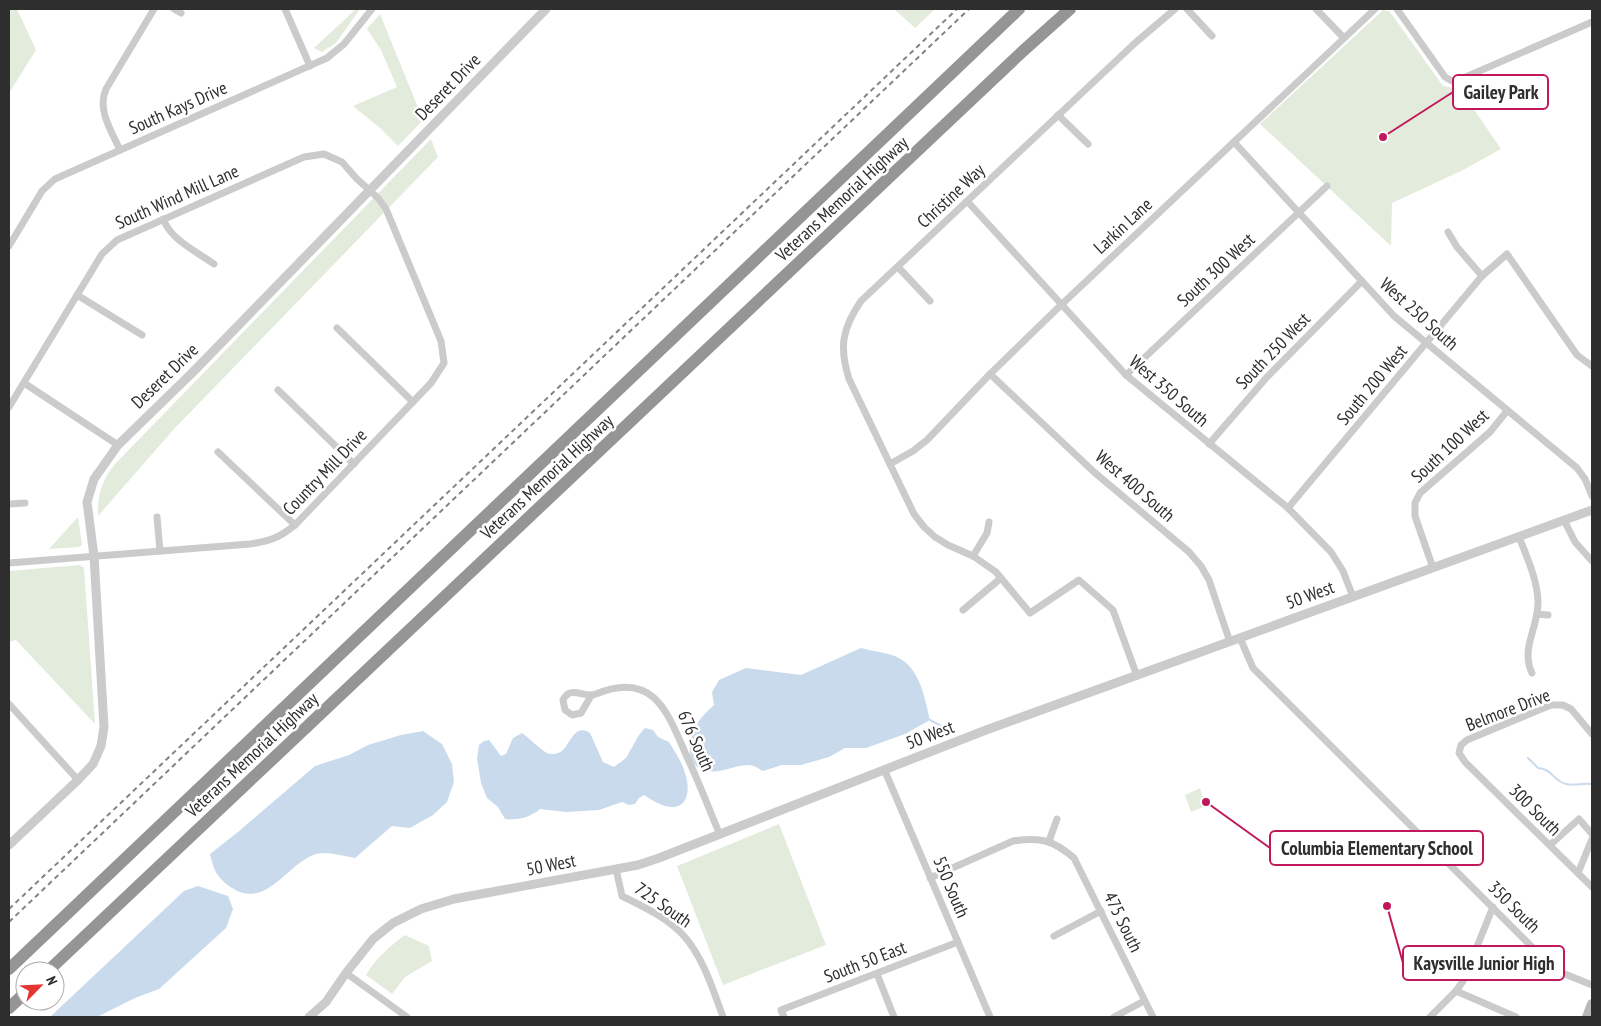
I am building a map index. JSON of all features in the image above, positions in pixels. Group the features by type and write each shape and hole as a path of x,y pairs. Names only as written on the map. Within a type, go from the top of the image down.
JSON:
{"highway":[{"name":"Veterans Memorial Highway","path":"9,969 1019,9"},
{"name":"Veterans Memorial Highway","path":"59,961 1023,51 1070,9"}],"main road":[{"path":"1587,1017 1592,1004"}],"street":[{"path":"120,150 103,111 102,98 154,9"},
{"path":"174,9 181,13"},
{"path":"285,9 310,66"},
{"name":"South Kays Drive","path":"9,246 42,191 55,179 327,58 344,44 372,9"},
{"name":"Deseret Drive","path":"9,844 78,780 93,764 101,746 104,727 94,556 87,502 94,479 118,445 193,372 546,9"},
{"name":"Christine Way","path":"1137,676 1113,610 1079,580 1030,613 996,572 973,556 948,545 924,527 914,514 849,379 844,361 843,344 852,314 861,301 1135,43 1175,9"},
{"path":"1187,9 1212,36"},
{"path":"1316,9 1344,38"},
{"name":"Larkin Lane","path":"890,464 912,452 927,440 990,374 1061,305 1375,9"},
{"path":"1397,9 1445,77 1452,81 1461,80 1592,22"},
{"path":"1058,115 1088,144"},
{"name":"West 250 South","path":"1234,142 1394,316 1577,468 1585,478 1592,496"},
{"name":"South Wind Mill Lane","path":"9,407 102,254 117,240 304,157 324,154 342,162 370,191"},
{"name":"South 300 West","path":"1126,375 1328,186"},
{"name":"Country Mill Drive","path":"9,563 250,544 273,540 295,525 431,384 444,363 441,341 386,209 370,191"},
{"name":"West 350 South","path":"967,202 1126,375 1288,508 1331,552 1343,571 1353,597"},
{"path":"162,219 166,228 175,237 214,264"},
{"path":"1448,232 1482,276"},
{"name":"South 200 West","path":"1288,508 1482,276 1508,254 1578,355 1592,366"},
{"path":"898,267 930,302"},
{"name":"South 250 West","path":"1209,444 1267,377 1362,282"},
{"path":"77,296 142,335"},
{"path":"337,328 413,402"},
{"name":"West 400 South","path":"990,374 1094,472 1189,552 1201,566 1209,580 1230,642"},
{"path":"24,383 118,445"},
{"path":"278,390 354,464"},
{"name":"South 100 West","path":"1433,568 1415,516 1415,504 1420,493 1490,432 1507,411"},
{"path":"218,452 295,525"},
{"path":"9,504 24,503"},
{"name":"50 West","path":"309,1017 326,1002 373,939 393,923 421,908 454,899 638,865 659,858 1051,706 1592,510"},
{"path":"157,517 160,551"},
{"path":"1564,520 1575,542 1592,561"},
{"path":"973,556 987,533 990,522"},
{"path":"1520,537 1534,579 1538,600 1537,614 1527,656 1532,673"},
{"path":"963,610 1001,578"},
{"path":"1537,614 1548,615"},
{"name":"350 South","path":"1240,638 1253,668 1555,970 1592,985"},
{"name":"676 South","path":"591,696 613,687 637,688 650,694 664,708 685,750 720,834"},
{"path":"9,704 78,780"},
{"name":"Belmore Drive","path":"1459,753 1461,745 1467,740 1550,706 1563,705 1571,709 1592,734"},
{"name":"300 South","path":"1459,753 1465,762 1592,887"},
{"name":"550 South","path":"884,770 990,1017"},
{"path":"930,878 1013,841 1028,839 1049,841 1057,819"},
{"path":"1550,845 1579,819 1592,834"},
{"path":"1578,873 1592,839"},
{"name":"475 South","path":"1049,841 1059,845 1074,858 1153,1017"},
{"name":"725 South","path":"616,869 622,896 652,911 684,936 703,966 723,1017"},
{"path":"1430,1017 1456,991 1463,981 1493,907"},
{"path":"1054,936 1101,911"},
{"name":"South 50 East","path":"783,1014 958,942"},
{"path":"346,973 407,1017"},
{"path":"877,974 894,1017"},
{"path":"1456,991 1516,1017"},
{"path":"1114,1017 1144,1001"}],"green space":[{"path":"9,9 17,9 36,50 9,93"},
{"path":"356,9 360,9 336,43 322,52 314,48"},
{"path":"894,9 935,9 915,28"},
{"path":"1383,10 1389,11 1393,16 1443,86 1460,89 1501,149 1463,170 1392,203 1391,246 1260,124"},
{"path":"380,14 423,120 398,146 353,106 397,87 381,50 367,29"},
{"path":"431,139 438,157 174,429 98,516 101,488 115,464"},
{"path":"78,517 82,545 79,547 49,549"},
{"path":"80,565 84,568 95,724 16,640 9,642 9,571"},
{"path":"1200,788 1206,806 1191,812 1185,795"},
{"path":"779,824 826,945 723,985 677,866"},
{"path":"405,935 429,946 432,961 405,977 392,994 366,975 383,953"}],"water":[{"path":"861,648 892,655 901,659 909,666 915,673 923,691 930,720 905,734 866,748 845,748 829,757 801,765 782,765 763,771 749,765 709,771 702,770 693,762 690,751 692,735 700,720 714,705 712,692 719,680 746,668 801,675"},
{"path":"645,728 653,730 658,737 669,742 682,765 688,786 686,798 679,806 665,806 644,795 635,804 629,805 622,802 599,810 566,812 540,809 524,818 505,819 498,807 487,798 481,783 477,758 479,745 484,741 489,740 501,756 506,754 513,738 522,733 544,751 554,754 560,753 574,734 583,730 590,733 603,762 614,767 626,758"},
{"path":"423,731 442,744 452,764 454,782 447,802 433,815 410,828 392,826 355,858 330,853 316,854 296,866 276,883 256,893 244,893 232,888 217,874 210,854 315,766 349,755 368,745 401,735"},
{"path":"198,886 228,896 233,909 226,928 159,989 135,998 97,1017 50,1017 56,1011 65,1011 65,1003 184,891"}],"waterway":[{"path":"930,720 943,727"},
{"path":"1528,758 1538,768 1547,770 1558,780 1566,784 1591,784"}],"railway":[{"path":"9,909 957,9"},
{"path":"9,922 969,9"}],"place":[{"name":"Gailey Park","path":"1383,137"},
{"name":"Columbia Elementary School","path":"1206,802"},
{"name":"Kaysville Junior High","path":"1387,906"}]}
